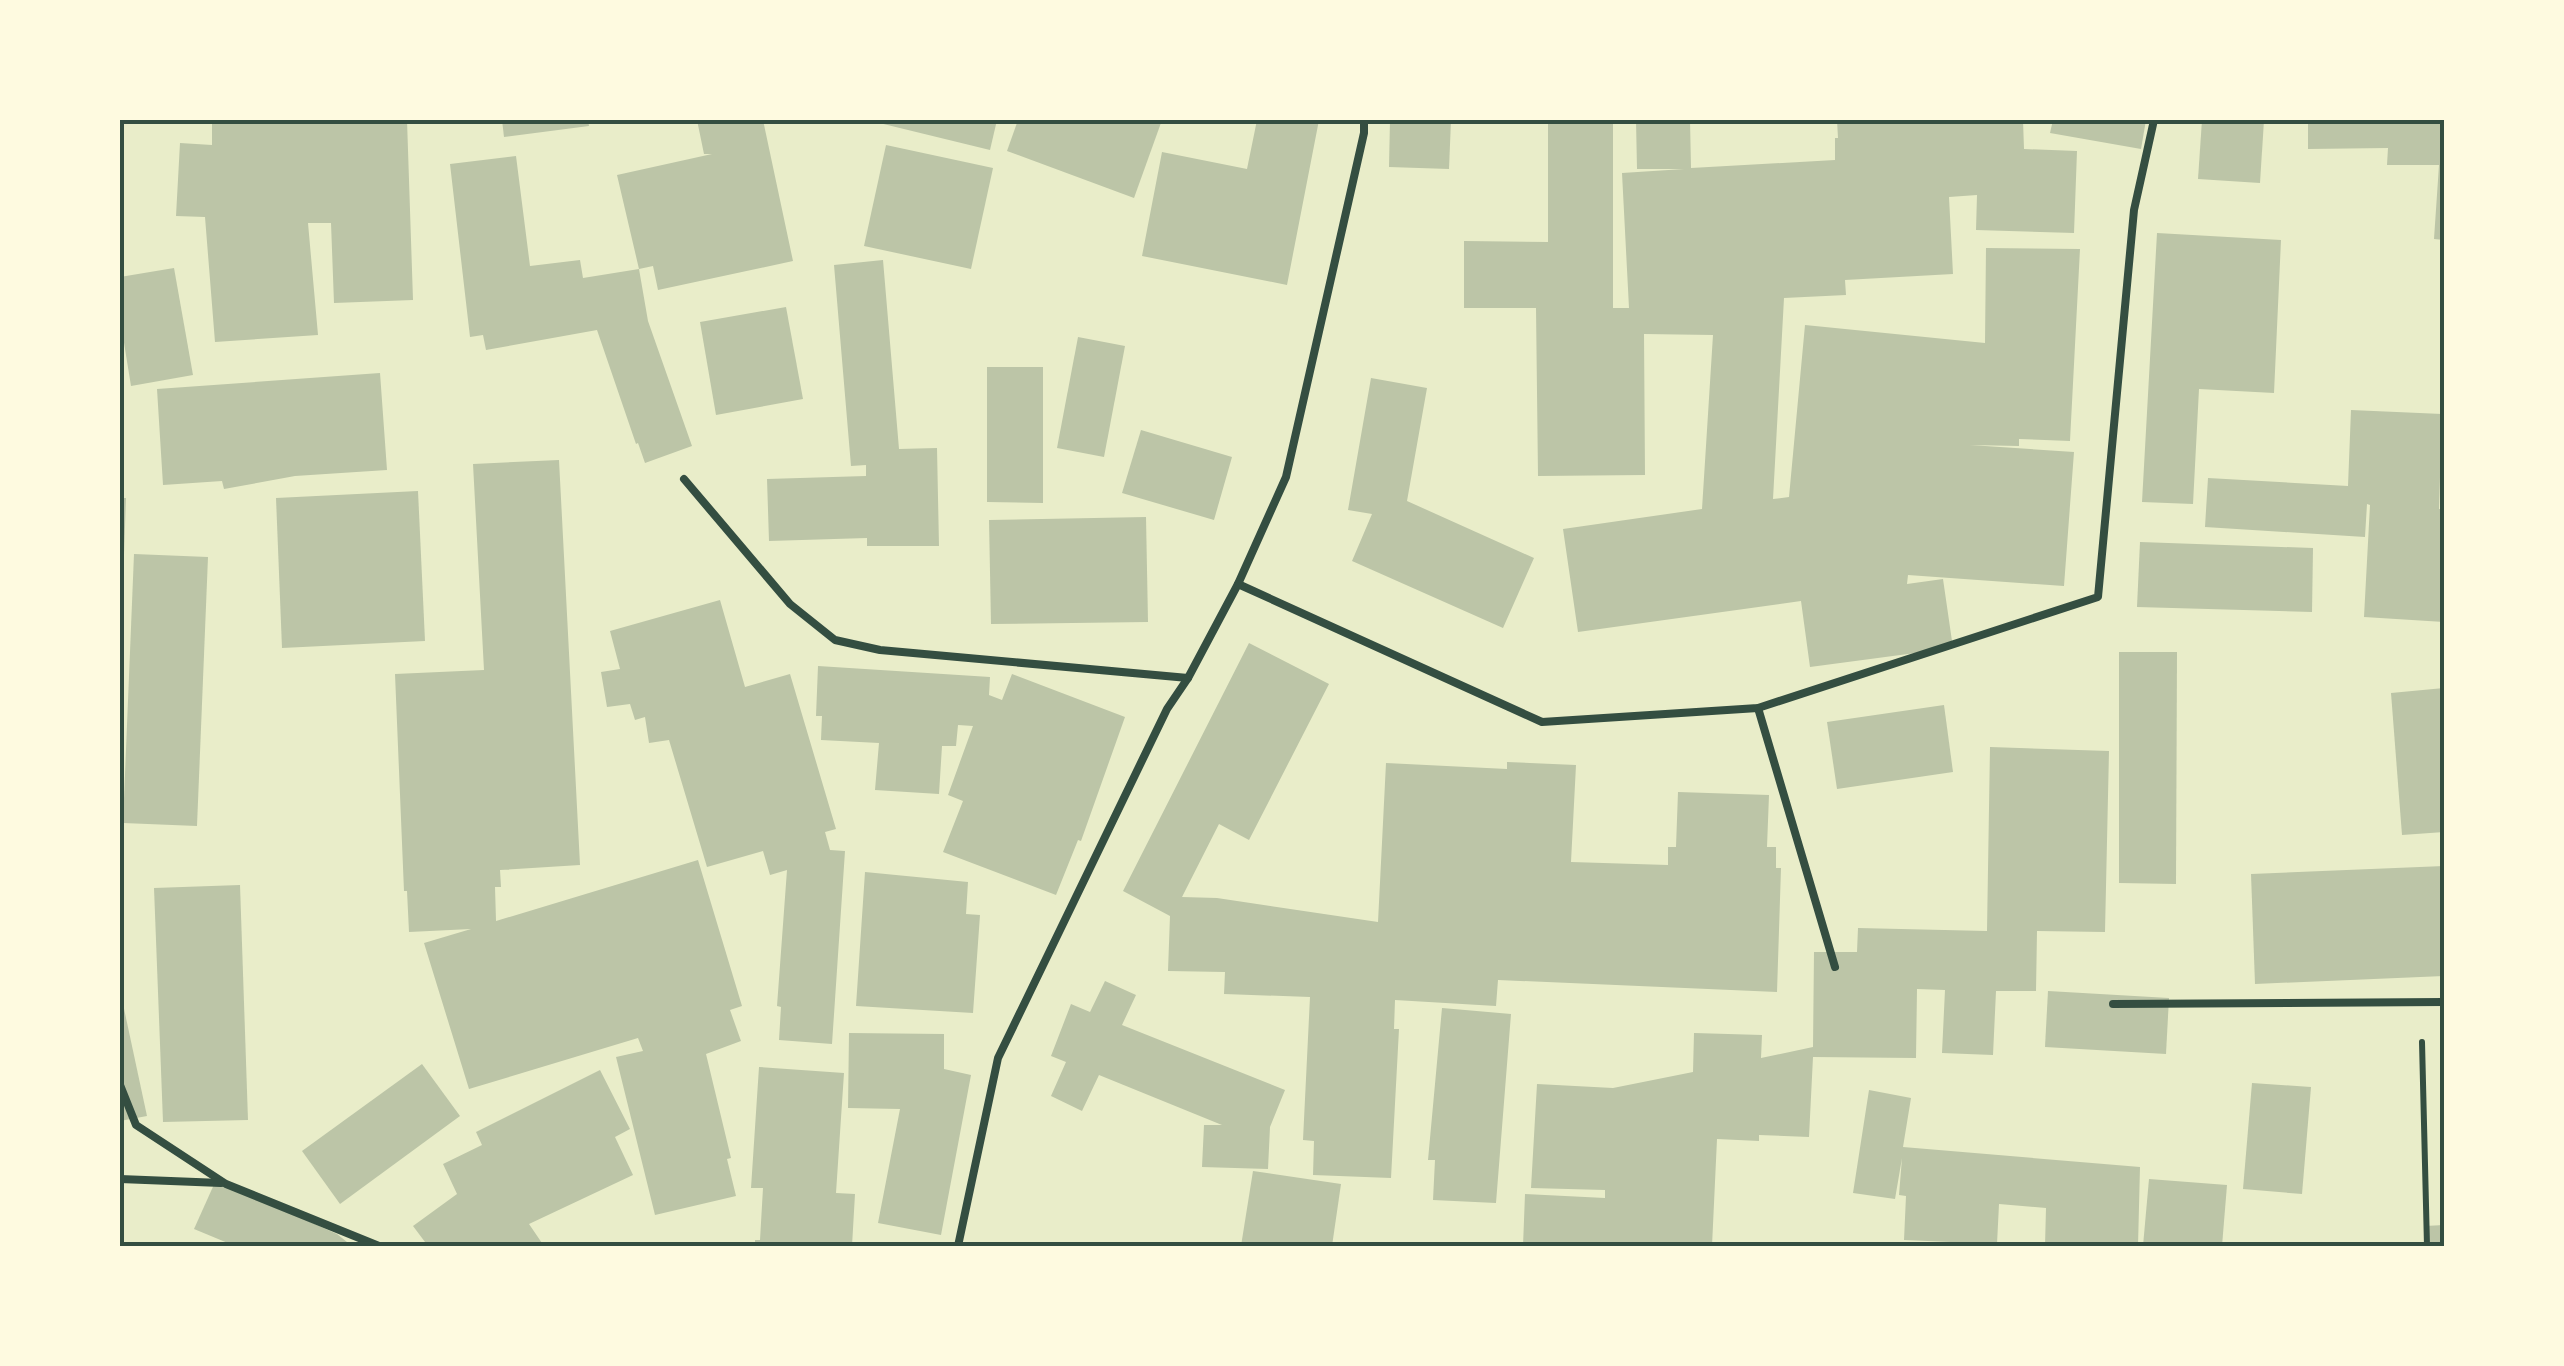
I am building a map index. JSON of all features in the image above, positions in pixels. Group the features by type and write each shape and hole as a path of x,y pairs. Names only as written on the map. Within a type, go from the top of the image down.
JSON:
{"lane":[{"path":"958,1246 998,1058 1167,709 1238,584 1286,478 1364,120"},
{"path":"1238,584 1542,722 1758,708 2098,597 2134,210 2154,120"},
{"path":"684,479 790,604 836,640 880,650 1188,678"},
{"path":"1758,708 1835,966"},
{"path":"2113,1004 2444,1002"},
{"path":"120,1085 136,1125 226,1184 379,1246"},
{"path":"120,1179 226,1184"}],"path":[{"path":"2422,1031 2427,1246"}],"building":[{"path":"212,120 407,120 413,300 334,303 331,223 308,223 318,335 215,342 205,217 176,216 180,143 212,145"},
{"path":"502,120 588,120 589,126 504,137"},
{"path":"697,120 763,120 793,261 658,290 653,266 639,269 617,175 712,154 704,154"},
{"path":"867,120 997,120 990,150"},
{"path":"1018,120 1162,120 1134,198 1007,151"},
{"path":"1257,120 1319,120 1287,285 1142,256 1162,152 1247,169"},
{"path":"1390,120 1451,120 1449,169 1389,167"},
{"path":"1548,120 1613,120 1613,308 1629,308 1622,173 1684,169 1637,169 1636,120 1690,120 1691,168 1835,160 1837,120 2023,120 2024,149 2077,151 2074,233 1976,230 1977,195 1949,197 1953,274 1845,280 1846,295 1784,298 1773,499 1789,497 1805,325 1985,343 1986,248 2080,249 2070,441 2019,439 2019,446 1970,445 2074,452 2064,586 1908,575 1907,584 1943,579 1953,648 1810,667 1801,601 1578,632 1563,529 1702,509 1713,335 1644,334 1645,475 1538,476 1536,308 1464,308 1464,241 1548,242"},
{"path":"2053,120 2146,120 2141,149 2050,133"},
{"path":"2202,120 2264,120 2260,183 2198,179"},
{"path":"2308,120 2440,120 2440,138 2444,138 2444,240 2434,239 2439,165 2387,165 2388,148 2308,149"},
{"path":"886,145 993,168 971,269 864,246"},
{"path":"516,156 530,266 580,260 583,278 639,269 648,321 692,446 645,463 597,330 486,350 483,335 470,337 450,164"},
{"path":"2157,233 2281,240 2274,393 2199,389 2193,504 2142,502"},
{"path":"883,260 899,449 937,448 939,546 867,546 867,538 769,541 767,479 866,476 866,465 851,466 834,265"},
{"path":"174,268 193,375 131,386 120,318 120,277"},
{"path":"786,307 803,399 716,415 700,322"},
{"path":"1078,337 1125,346 1104,457 1057,448"},
{"path":"987,367 1043,367 1043,503 987,502"},
{"path":"380,373 387,470 295,476 224,489 222,481 163,485 157,389"},
{"path":"1371,378 1427,388 1407,501 1534,558 1503,628 1352,561 1372,514 1348,510"},
{"path":"2351,410 2442,414 2439,509 2444,509 2444,622 2364,617 2370,505 2367,504 2365,537 2205,527 2208,478 2348,486"},
{"path":"1141,430 1232,457 1214,520 1122,493"},
{"path":"559,460 580,865 500,870 501,887 495,887 496,921 698,860 742,1006 730,1010 741,1041 706,1054 736,1196 655,1215 616,1057 643,1051 638,1038 469,1089 424,943 471,929 409,932 395,674 484,670 473,464"},
{"path":"418,491 425,641 282,648 276,498"},
{"path":"120,498 126,498 123,583 120,583"},
{"path":"1146,517 1148,622 991,624 989,520"},
{"path":"2140,542 2313,548 2312,612 2137,607"},
{"path":"134,554 208,557 197,826 123,823"},
{"path":"720,600 745,687 790,674 836,829 825,832 830,850 845,851 832,1044 779,1040 781,1007 777,1006 787,870 770,875 763,851 707,867 669,740 649,743 645,717 635,720 630,704 607,707 601,672 620,669 610,631"},
{"path":"1249,643 1329,684 1249,840 1219,824 1182,897 1217,898 1378,922 1386,763 1507,769 1507,762 1576,765 1571,862 1668,865 1668,847 1676,847 1678,792 1769,795 1767,847 1776,847 1776,868 1781,868 1777,992 1498,980 1496,1006 1395,1000 1394,1029 1399,1029 1391,1178 1313,1175 1314,1141 1303,1140 1310,997 1224,994 1225,972 1168,971 1170,916 1123,891"},
{"path":"2119,652 2177,652 2176,884 2119,883"},
{"path":"818,666 990,677 989,695 1002,700 1012,674 1125,717 1081,841 1078,840 1056,895 943,852 963,801 948,795 973,726 958,725 956,746 942,746 939,794 875,790 879,743 821,740 822,716 816,716"},
{"path":"2444,688 2444,832 2402,835 2391,693"},
{"path":"1944,705 1953,772 1837,789 1827,722"},
{"path":"1990,747 2109,751 2105,932 2037,931 2036,991 1996,991 1993,1055 1942,1053 1945,990 1917,989 1916,1058 1813,1057 1809,1137 1759,1135 1759,1141 1717,1139 1712,1246 1523,1246 1525,1194 1605,1198 1605,1190 1531,1188 1537,1084 1613,1088 1693,1072 1694,1033 1762,1035 1761,1058 1813,1047 1814,952 1857,952 1858,928 1987,931"},
{"path":"2444,866 2444,976 2255,984 2251,874"},
{"path":"865,872 968,882 966,914 980,915 973,1013 856,1006"},
{"path":"240,885 248,1120 163,1122 154,888"},
{"path":"1105,981 1136,995 1122,1025 1285,1090 1270,1127 1268,1169 1202,1167 1204,1125 1222,1125 1099,1075 1082,1111 1051,1096 1066,1062 1051,1056 1071,1004 1090,1012"},
{"path":"120,990 147,1116 120,1121"},
{"path":"2048,991 2169,998 2166,1054 2045,1047"},
{"path":"1442,1008 1511,1014 1496,1203 1433,1200 1435,1160 1428,1160"},
{"path":"849,1033 944,1034 944,1069 971,1075 941,1235 878,1223 900,1109 848,1108"},
{"path":"422,1064 460,1116 340,1204 302,1151"},
{"path":"759,1067 844,1073 836,1193 855,1194 852,1246 755,1246 755,1240 760,1240 763,1188 751,1188"},
{"path":"600,1070 630,1129 615,1137 633,1175 529,1224 544,1246 428,1246 413,1226 457,1194 443,1164 482,1145 476,1132"},
{"path":"2252,1083 2311,1087 2302,1194 2243,1189"},
{"path":"1869,1090 1911,1098 1903,1147 2140,1167 2138,1246 2045,1246 2046,1208 1999,1204 1997,1244 1904,1240 1906,1196 1899,1195 1902,1158 1895,1199 1853,1193"},
{"path":"1253,1171 1341,1184 1332,1246 1241,1246"},
{"path":"2149,1179 2227,1185 2222,1246 2143,1246"},
{"path":"216,1180 337,1234 352,1246 235,1246 194,1229"},
{"path":"2444,1225 2444,1246 2426,1246 2425,1226"}]}
